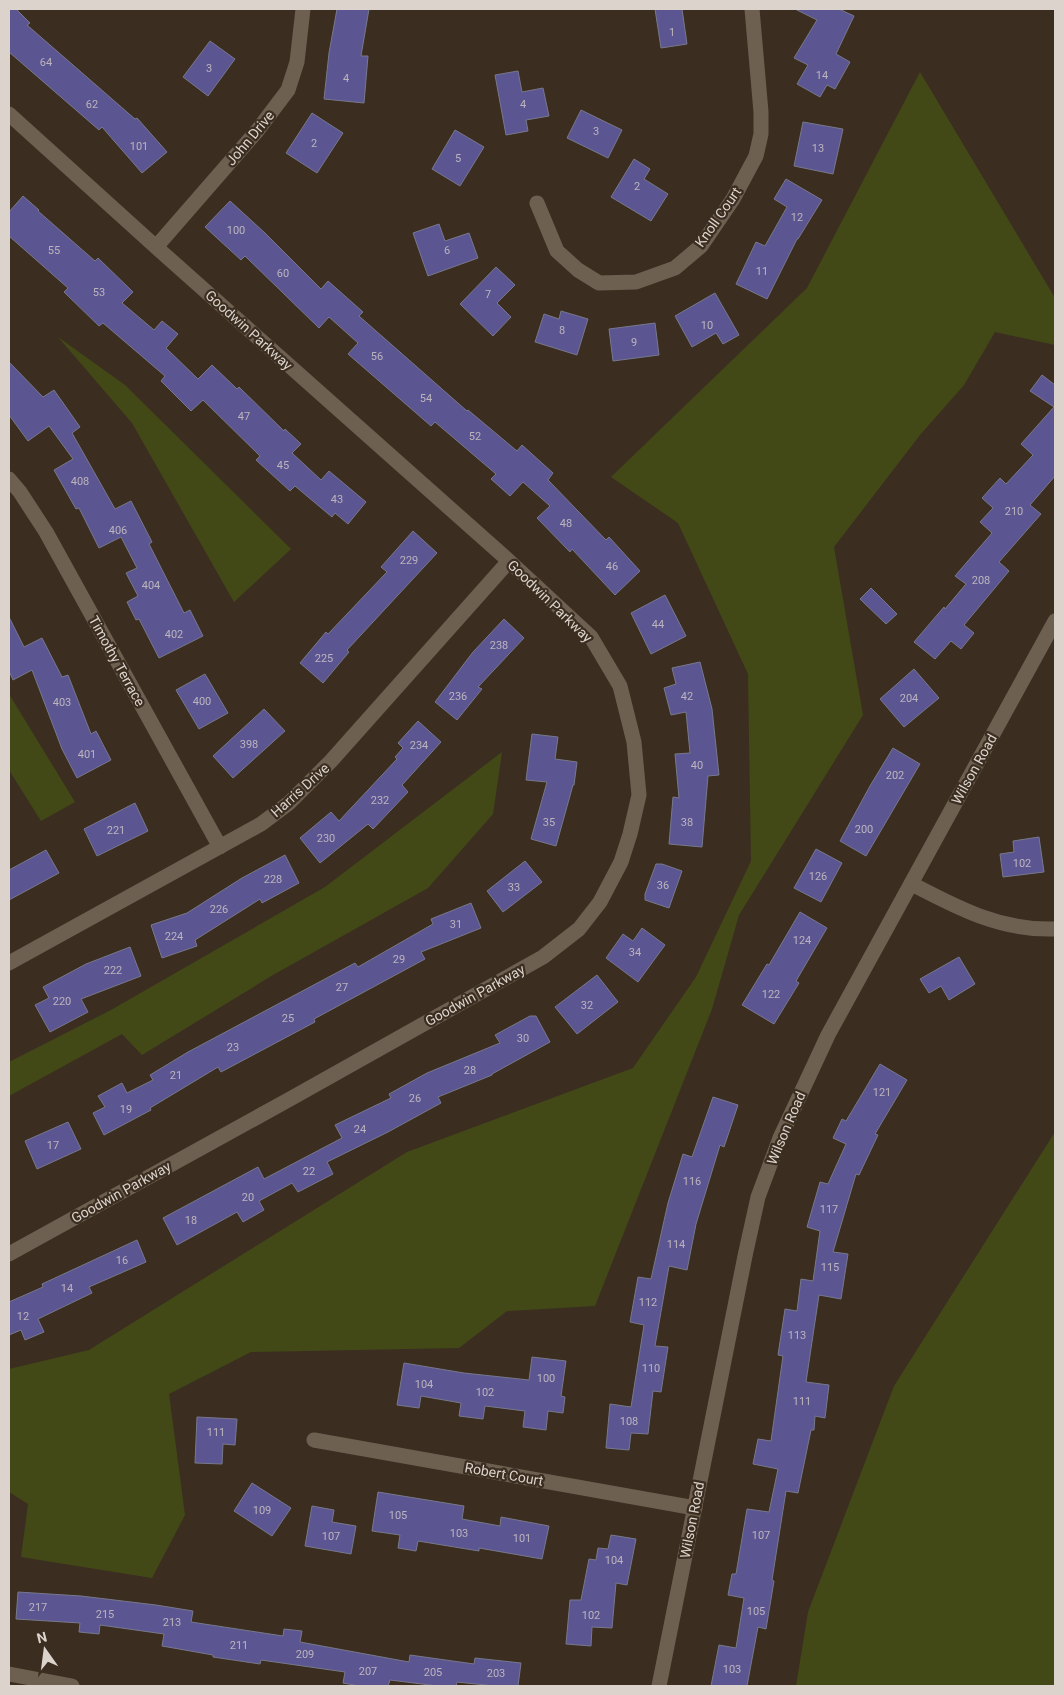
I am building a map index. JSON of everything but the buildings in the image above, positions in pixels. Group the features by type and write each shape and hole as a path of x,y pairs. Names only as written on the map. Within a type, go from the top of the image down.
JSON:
{"street":[{"name":"John Drive","path":"156,247 257,130 288,90 297,62 303,9"},
{"name":"Knoll Court","path":"537,203 557,251 578,270 599,283 636,282 675,268 701,246 734,199 756,156 761,134 761,112 752,9"},
{"name":"Goodwin Parkway","path":"9,114 509,561 591,637 620,686 634,742 639,795 621,862 600,902 580,929 543,956 290,1099 9,1254"},
{"name":"Timothy Terrace","path":"9,479 20,492 46,532 220,847"},
{"name":"Harris Drive","path":"9,963 261,824 282,808 331,761 509,561"},
{"name":"Wilson Road","path":"659,1686 758,1197 780,1138 828,1035 1055,621"},
{"path":"912,884 965,911 1018,927 1055,929"},
{"name":"Robert Court","path":"314,1440 695,1508"},
{"path":"9,1674 72,1686"}],"green space":[{"path":"920,72 1055,298 1055,345 995,332 964,385 920,435 834,547 863,715 739,915 712,1009 595,1306 507,1311 459,1348 251,1352 169,1394 185,1515 152,1578 21,1557 28,1504 9,1492 9,1369 89,1350 407,1152 633,1068 696,977 751,861 748,674 678,523 611,477 807,288"},
{"path":"58,337 125,385 291,549 234,602 132,423"},
{"path":"9,694 75,802 41,821 9,770"},
{"path":"502,752 493,814 428,888 273,975 142,1055 122,1034 9,1096 9,1062 111,1010 325,887"},
{"path":"1055,1132 1055,1686 796,1686 808,1612 894,1386"}]}
